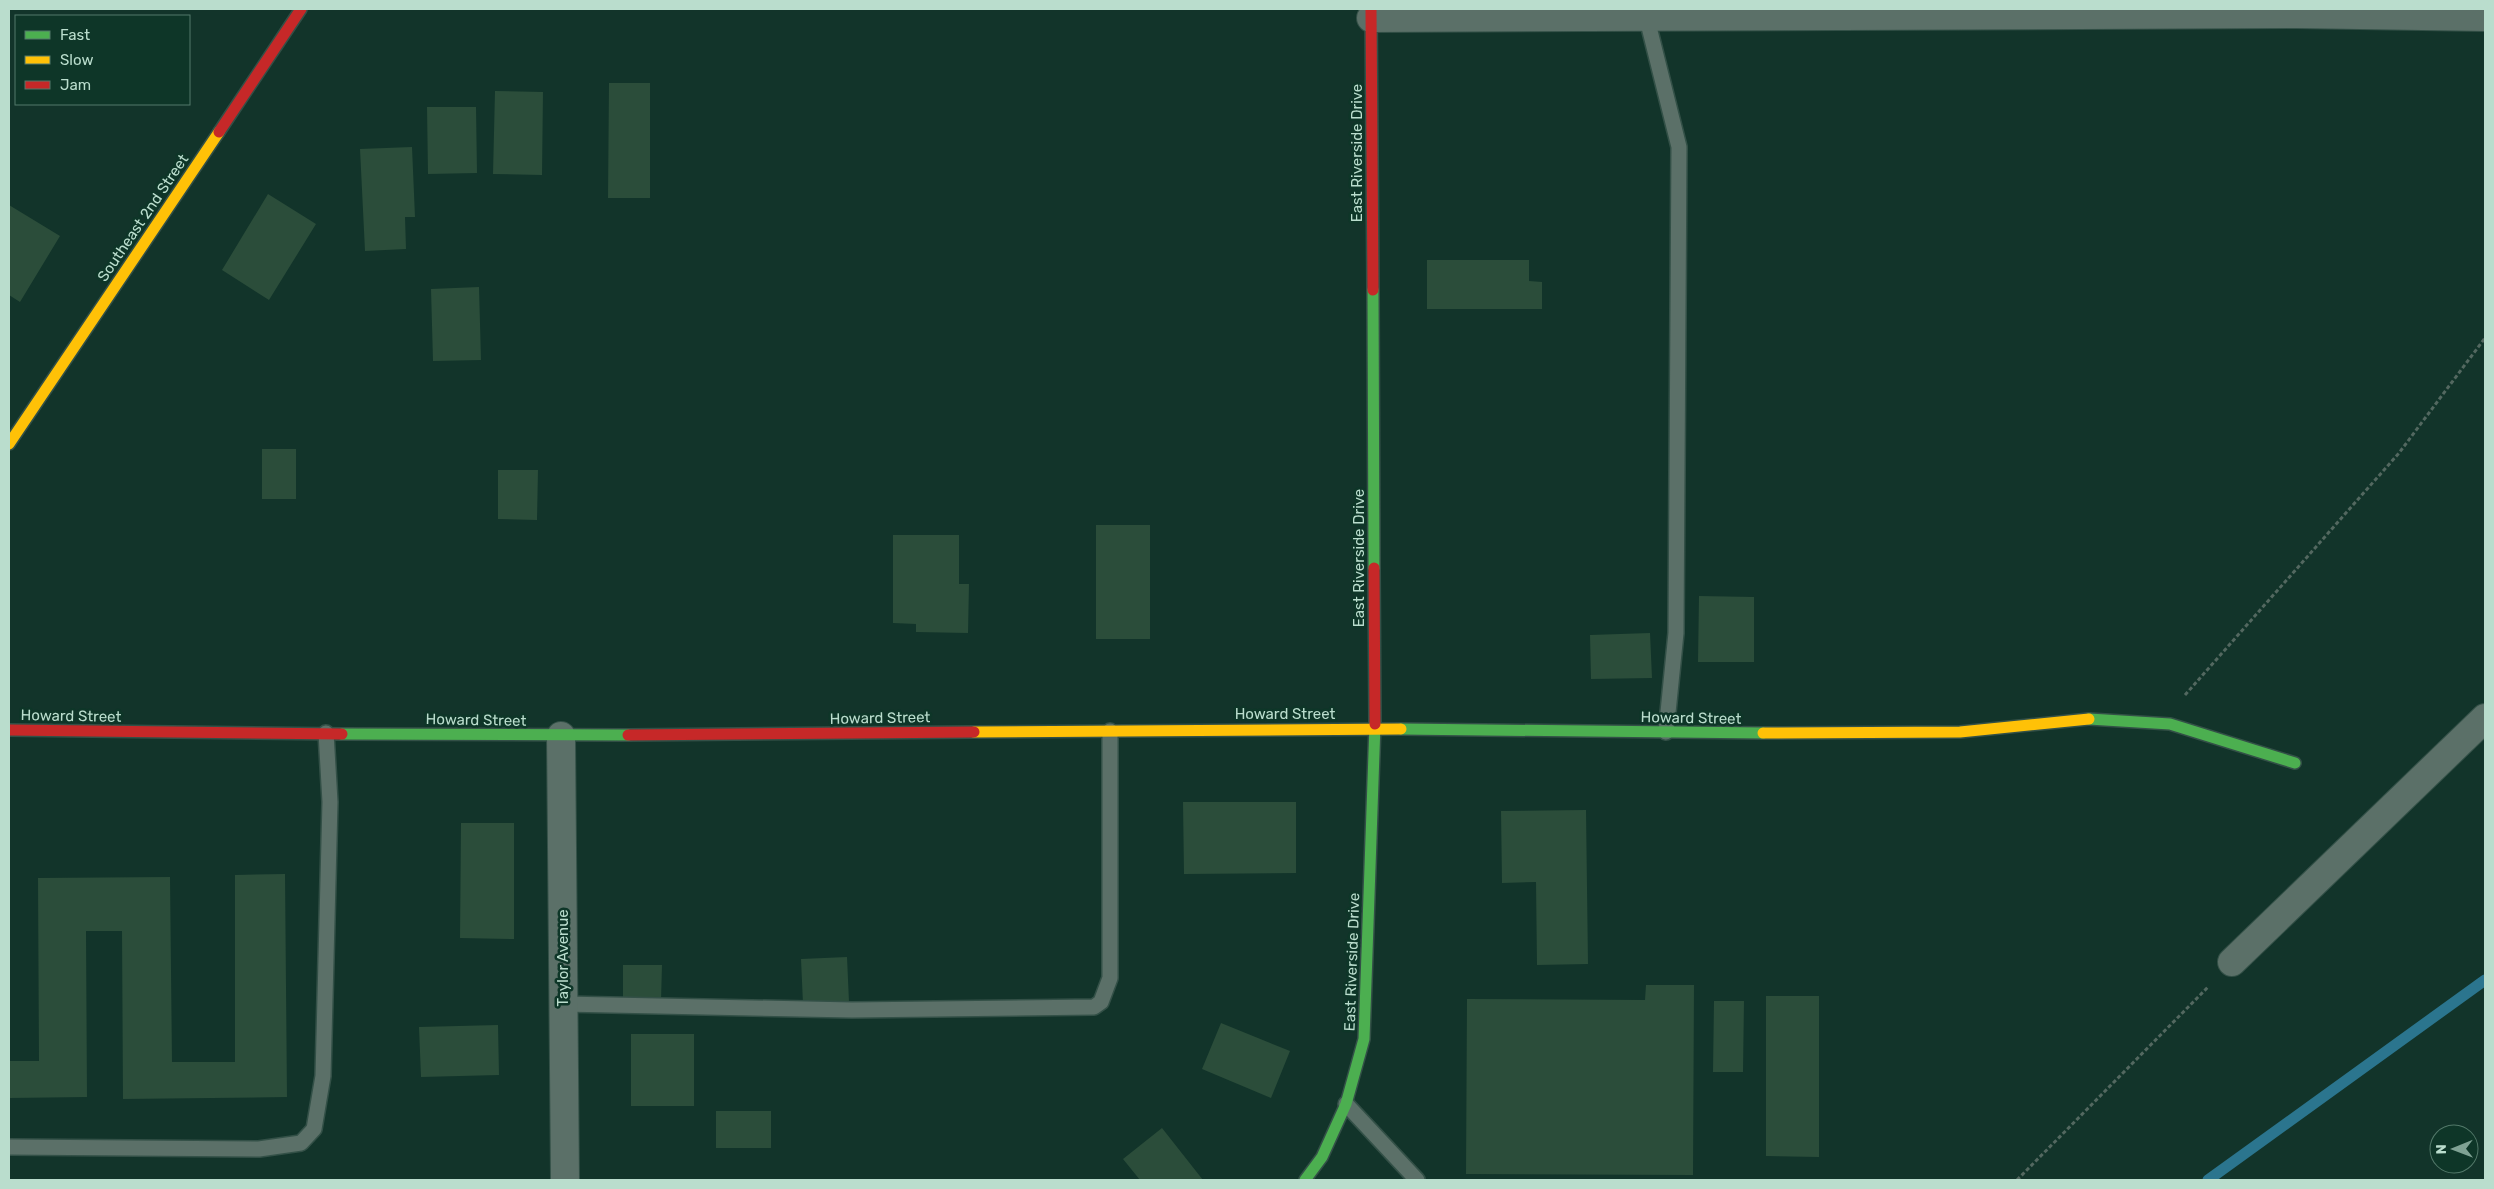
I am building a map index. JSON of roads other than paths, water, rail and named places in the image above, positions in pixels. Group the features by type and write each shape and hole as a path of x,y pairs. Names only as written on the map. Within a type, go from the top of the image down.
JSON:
{"street":[{"name":"Southeast 2nd Street","path":"9,444 302,9"},
{"path":"1371,14 1660,15 1945,12 2244,12 2485,17"},
{"name":"East Riverside Drive","path":"1305,1180 1322,1157 1346,1104 1364,1039 1375,728 1371,14"},
{"name":"Howard Street","path":"9,730 562,736 1375,728 1752,733 1960,732 2097,718 2170,724 2295,762"},
{"path":"2232,962 2485,718"},
{"name":"Taylor Avenue","path":"562,736 565,1180"}],"lane":[{"path":"1660,15 1679,147 1676,633 1666,732"},
{"path":"564,1004 852,1010 1094,1006 1101,1002 1110,978 1110,731"},
{"path":"9,1147 259,1149 301,1143 314,1129 323,1076 330,802 326,734"},
{"path":"1346,1104 1417,1180"}],"waterway":[{"path":"2208,1180 2485,980"}]}
